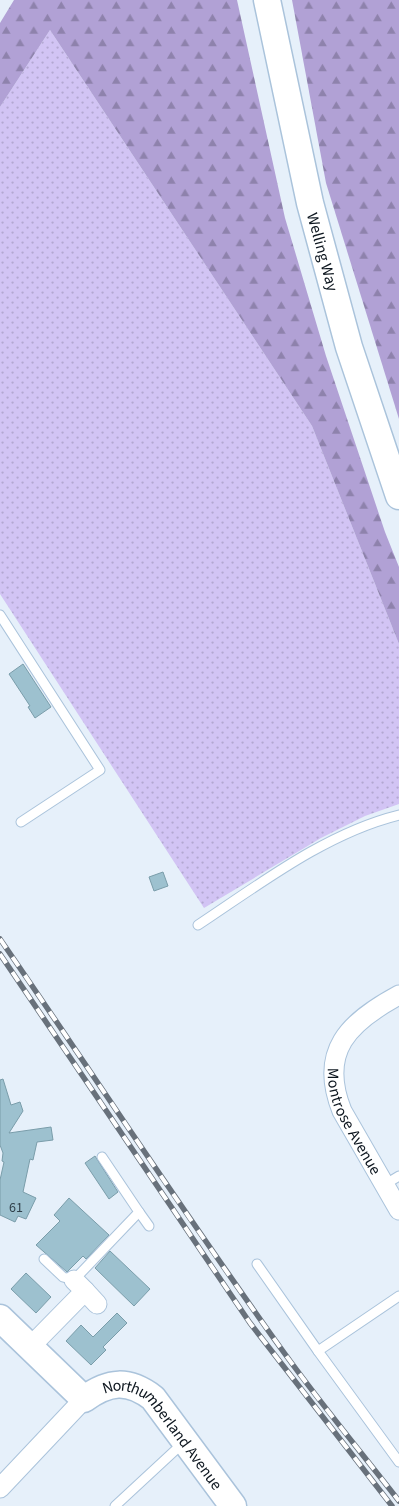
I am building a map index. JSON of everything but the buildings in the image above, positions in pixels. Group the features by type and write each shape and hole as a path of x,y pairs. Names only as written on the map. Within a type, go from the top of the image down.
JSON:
{"street":[{"name":"Welling Way","path":"267,0 312,213 349,347 399,496"},
{"name":"Montrose Avenue","path":"399,995 358,1021 346,1034 340,1047 335,1072 336,1094 342,1111 392,1181 399,1210"},
{"path":"30,1347 85,1291"},
{"path":"0,1318 84,1399 0,1488"},
{"name":"Northumberland Avenue","path":"84,1399 95,1391 107,1386 120,1384 137,1388 153,1398 233,1506"}],"lane":[{"path":"0,615 100,770 21,822"},
{"path":"198,925 290,865 332,842 361,828 399,815"},
{"path":"102,1157 149,1226"},
{"path":"44,1259 63,1277 85,1291 139,1212"},
{"path":"257,1264 399,1462"},
{"path":"318,1351 399,1296"},
{"path":"115,1506 185,1441"}],"shaded area":[{"path":"50,30 312,426 399,644 399,804 365,816 321,838 204,908 0,594 0,107"}],"green space":[{"path":"14,0 237,0 285,218 326,356 385,532 399,567 399,644 312,426 50,30 0,107 0,23"},
{"path":"292,0 399,0 399,419 326,183"}],"railway":[{"path":"0,939 285,1354 399,1501"},
{"path":"0,954 250,1323 392,1506"}]}
